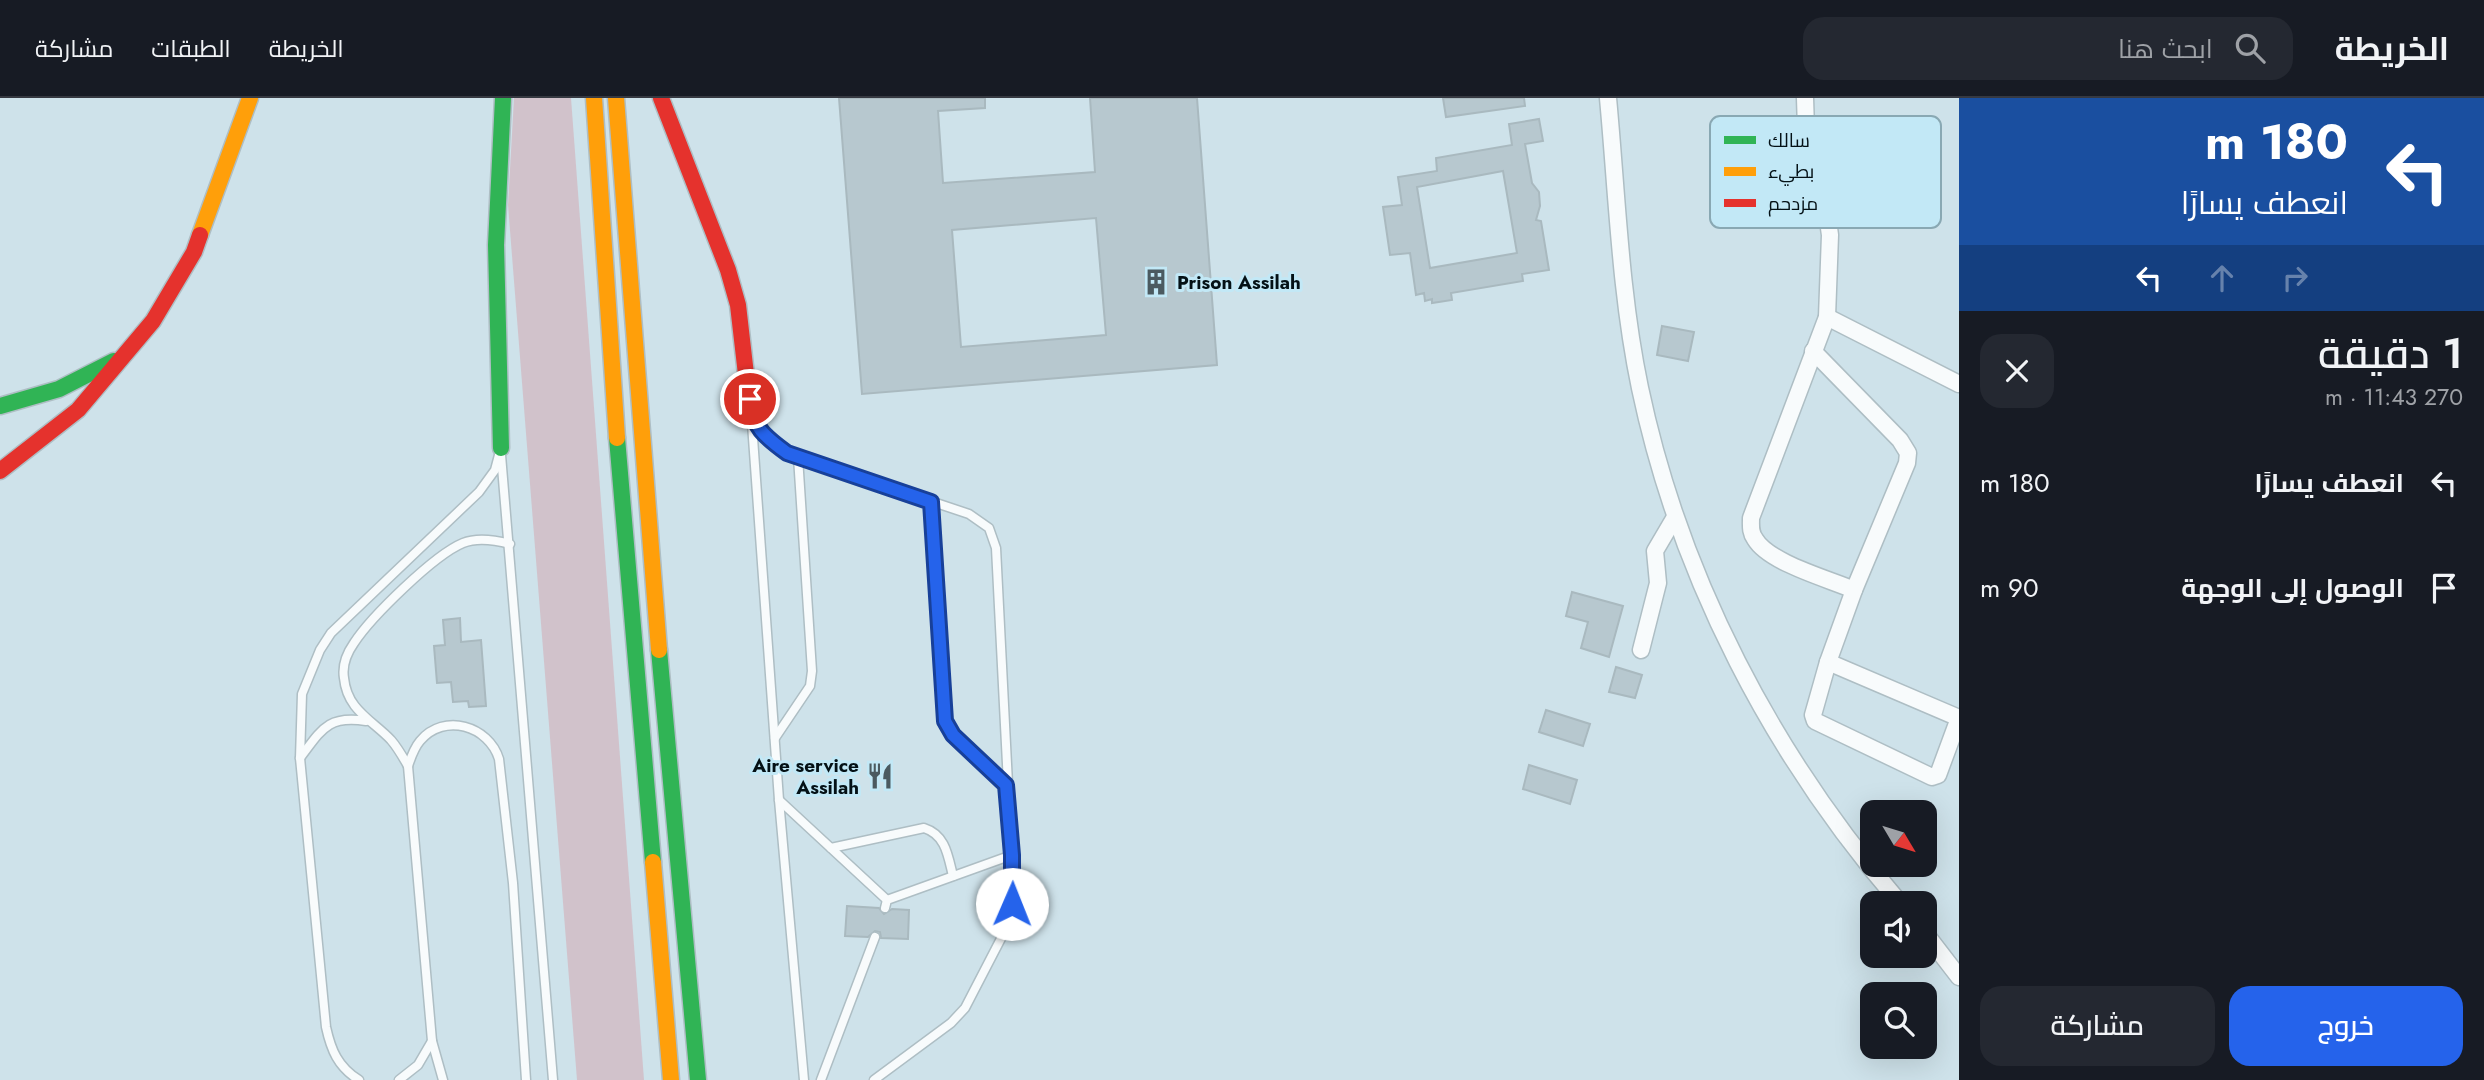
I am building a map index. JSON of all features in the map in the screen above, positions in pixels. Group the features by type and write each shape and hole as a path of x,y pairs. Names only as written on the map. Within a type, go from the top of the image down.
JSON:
{"main road":[{"path":"0,471 78,410 153,321 194,252 250,98"},
{"path":"501,448 496,245 503,98"},
{"path":"594,98 618,455 671,1080"},
{"path":"615,98 698,1080"},
{"path":"662,98 728,270 738,305 751,418"},
{"path":"0,407 49,394 79,382 128,352"}],"street":[{"path":"1608,98 1627,306 1647,419 1675,517 1728,645 1790,757 1890,891"},
{"path":"1805,98 1806,116"},
{"path":"1828,228 1827,317 1751,518 1750,528 1762,548 1854,590"},
{"path":"1827,317 1959,384"},
{"path":"1813,351 1900,440 1908,453 1907,463 1854,590 1828,662 1813,715 1815,721 1932,777 1938,775 1959,718 1828,662"},
{"path":"1642,650 1658,583 1655,551 1675,517"},
{"path":"1937,949 1959,977"}],"lane":[{"path":"751,418 769,441 798,457 969,514 994,534 1012,855 1012,904 1007,925 965,1008 951,1023 874,1080"},
{"path":"751,418 779,800 804,1080"},
{"path":"501,448 553,1080"},
{"path":"359,1080 347,1072 337,1060 326,1027 300,758 302,694 320,650 342,622 479,492 495,470 501,448"},
{"path":"775,738 810,686 812,671 798,457"},
{"path":"931,502 945,721 953,735 1006,785"},
{"path":"443,1080 432,1041 408,766 391,740 366,721 352,704 344,679 344,664 359,636 386,607 451,548 481,540 510,544"},
{"path":"300,758 317,736 334,722 344,718 366,721"},
{"path":"408,766 421,740 439,727 471,728 484,734 495,746 499,759 513,883 526,1080"},
{"path":"779,800 886,904 1012,855"},
{"path":"831,848 925,828 935,831 944,842 953,876"},
{"path":"821,1080 875,937"},
{"path":"399,1080 418,1065 432,1041"}],"shaded area":[{"path":"514,98 571,98 644,1080 577,1080 508,205"}],"building":[{"name":"Prison Assilah","path":"839,98 985,98 985,108 938,111 943,183 1095,172 1090,98 1197,98 1217,365 862,394","holes":["1096,218 1106,335 961,347 952,230"]},
{"path":"1443,98 1524,98 1525,106 1446,117"},
{"path":"1539,119 1543,141 1525,144 1532,183 1539,192 1540,206 1536,220 1541,221 1549,270 1522,274 1523,281 1451,293 1452,300 1432,303 1432,299 1425,301 1424,293 1416,295 1410,253 1390,255 1383,207 1402,205 1398,177 1437,171 1436,158 1512,145 1509,124","holes":["1503,171 1517,253 1430,268 1417,187"]},
{"path":"1662,326 1694,332 1688,361 1657,355"},
{"path":"1572,592 1623,606 1609,657 1581,648 1588,622 1566,616"},
{"path":"460,618 461,642 481,640 486,706 469,707 468,701 453,702 451,682 437,683 434,646 445,645 443,620"},
{"path":"1616,667 1642,675 1635,698 1609,692"},
{"path":"1546,710 1590,724 1583,746 1539,732"},
{"path":"1529,765 1577,780 1570,804 1523,789"},
{"path":"847,906 879,908 884,914 892,909 909,910 908,939 881,938 880,932 875,931 868,937 845,936"}],"traffic: fast":[{"path":"501,448 496,245 503,98"},
{"path":"0,406 59,389 114,361"},
{"path":"617,438 653,862"},
{"path":"659,650 698,1080"}],"traffic: slow":[{"path":"200,235 250,98"},
{"path":"594,98 617,438"},
{"path":"616,98 659,650"},
{"path":"653,862 671,1080"}],"traffic: jam":[{"path":"661,98 728,270 738,305 751,418"},
{"path":"0,471 78,410 153,321 194,252 200,235"}],"place":[{"name":"Prison Assilah","path":"1156,282"},
{"name":"Aire service Assilah","path":"880,776"}],"route":[{"path":"750,399 751,418 769,441 787,453 931,502 945,721 953,735 1006,785 1012,855 1012,904"}]}
